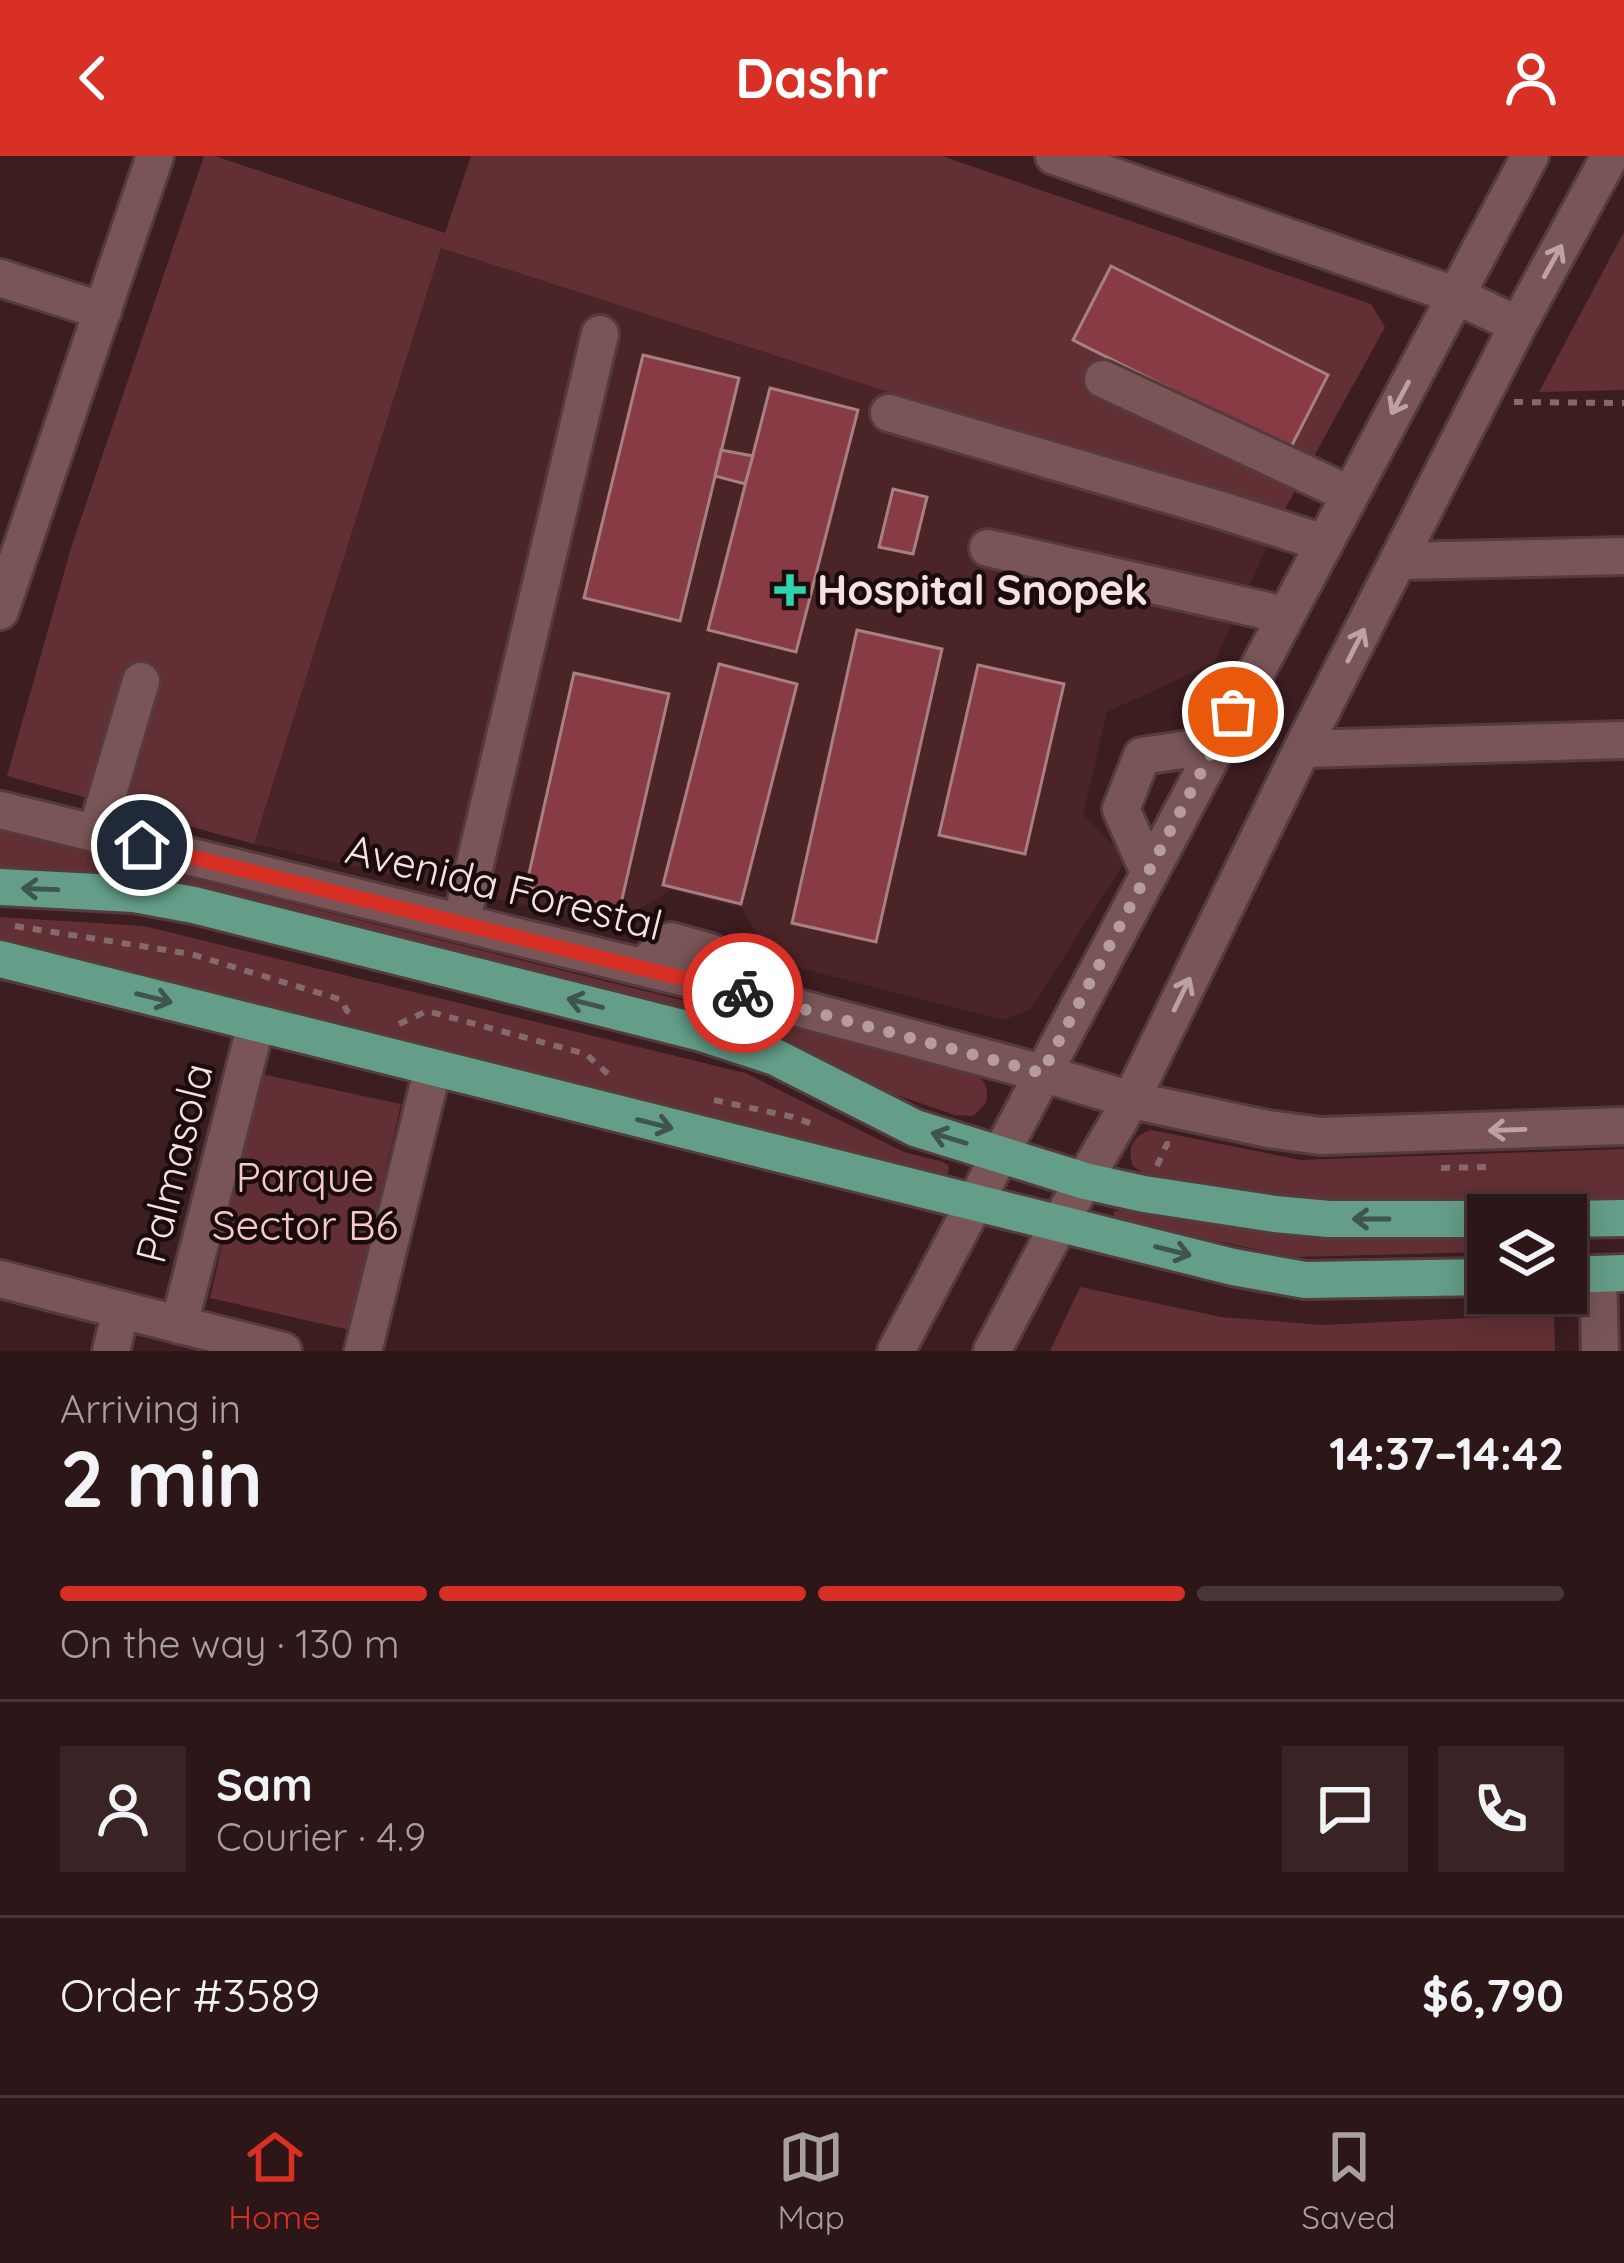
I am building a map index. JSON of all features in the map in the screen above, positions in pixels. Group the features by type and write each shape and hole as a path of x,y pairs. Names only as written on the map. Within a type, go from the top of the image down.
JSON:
{"main road":[{"path":"0,887 134,894 194,905 698,1032 775,1057 915,1128 1085,1181 1311,1217 1467,1219"},
{"path":"0,959 1233,1267 1305,1280 1467,1278"},
{"path":"1587,1219 1624,1218"}],"street":[{"path":"0,611 155,156"},
{"path":"1054,156 1455,295 1518,325"},
{"path":"896,1351 1530,156"},
{"path":"992,1351 1131,1100 1302,748 1518,325 1610,156"},
{"path":"0,278 103,311"},
{"path":"461,923 600,334"},
{"path":"1103,379 1349,494"},
{"path":"889,413 1324,543"},
{"path":"988,548 1285,615"},
{"path":"1399,561 1624,556"},
{"path":"96,834 141,681"},
{"path":"1302,748 1624,740"},
{"path":"1149,872 1121,809 1142,756 1216,745"},
{"name":"Avenida Forestal","path":"0,810 720,986 1131,1100 1268,1129 1321,1136 1624,1126"},
{"name":"Palmasola","path":"179,1325 256,1024"},
{"path":"363,1351 433,1067"},
{"path":"1596,1274 1600,1351"},
{"path":"0,1279 283,1351"},
{"name":"Palmasola","path":"111,1351 121,1310"}],"path":[{"path":"1479,402 1624,403"},
{"path":"0,923 190,954 342,1000 347,1011 364,1016"},
{"path":"395,1026 428,1011 586,1054 613,1078"},
{"path":"703,1097 794,1117 836,1133"}],"shaded area":[{"name":"Hospital Snopek","path":"441,248 1280,518 1214,663 1107,712 1083,815 1127,858 1030,1010 1003,1020 772,961 742,908 671,890 613,925 254,844"}],"green space":[{"path":"204,156 445,233 471,156 942,156 1371,304 1385,327 1280,518 441,248 254,844 7,776 71,548"},
{"path":"1624,232 1624,390 1539,392"},
{"path":"0,831 967,1071 984,1082 986,1103 973,1116 955,1115 871,1086 780,1038 728,1022 164,885 0,870"},
{"path":"0,917 144,926 745,1073 904,1152 943,1162 949,1171 940,1177 0,943"},
{"name":"Parque Sector B6","path":"261,1074 401,1104 349,1330 210,1298"},
{"path":"1151,1130 1300,1160 1624,1149 1624,1200 1587,1200 1587,1194 1467,1194 1467,1202 1330,1203 1147,1176 1133,1166 1130,1154 1140,1136"},
{"path":"1113,1212 1295,1234 1467,1235 1467,1253 1294,1257 1116,1220"},
{"path":"1080,1287 1221,1317 1323,1325 1554,1314 1555,1351 1050,1351"}],"building":[{"path":"1111,266 1328,375 1290,449 1073,340"},
{"path":"643,355 739,378 680,621 584,598"},
{"path":"770,388 858,410 796,652 708,630"},
{"path":"721,450 753,456 745,484 715,476"},
{"path":"893,489 927,497 913,554 879,547"},
{"path":"857,630 942,649 876,942 792,923"},
{"path":"719,664 797,684 741,904 663,885"},
{"path":"978,665 1064,684 1025,854 939,835"},
{"path":"574,673 669,694 620,908 526,887"}],"way so far":[{"path":"743,993 1042,1073 1233,712"}],"place":[{"name":"Hospital Snopek","path":"790,590"}],"route":[{"path":"142,845 743,993"}]}
